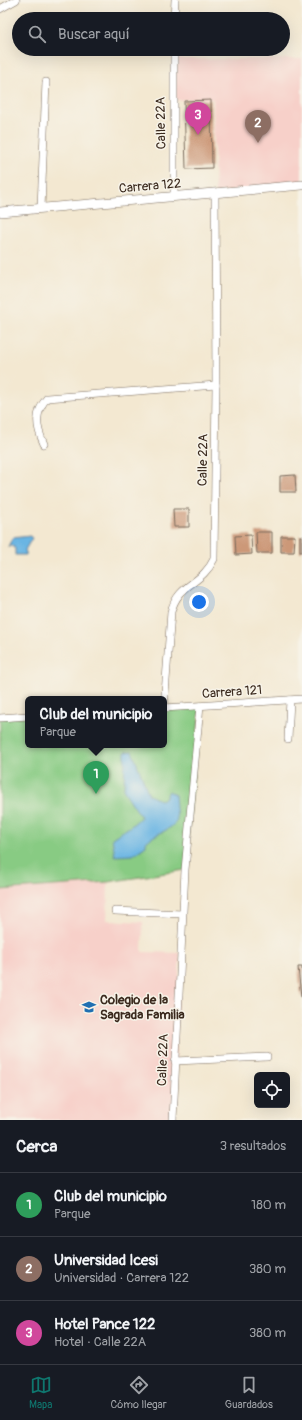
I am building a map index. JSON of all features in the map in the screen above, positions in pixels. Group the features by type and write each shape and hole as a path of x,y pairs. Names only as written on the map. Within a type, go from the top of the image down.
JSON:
{"street":[{"path":"0,9 16,0"},
{"path":"174,12 175,0"},
{"name":"Calle 22A","path":"174,56 174,197"},
{"path":"41,208 46,82"},
{"name":"Carrera 122","path":"0,212 302,185"},
{"name":"Calle 22A","path":"165,696 171,612 174,600 179,593 209,570 214,560 216,385 215,193"},
{"path":"44,444 38,431 37,418 39,407 47,398 216,385"},
{"name":"Carrera 121","path":"167,708 302,699"},
{"path":"288,739 290,700"},
{"name":"Calle 22A","path":"173,1120 182,914 200,706"},
{"path":"0,718 25,716"},
{"path":"115,912 182,914"},
{"path":"175,1061 267,1057"}],"shaded area":[{"path":"173,59 302,59 302,185 215,193 213,99 173,100"},
{"name":"Colegio de la Sagrada Familia","path":"108,882 107,920 143,922 142,952 180,953 173,1120 0,1120 0,890"}],"green space":[{"path":"200,706 185,870 108,882 0,890 0,718 25,716 25,748 167,748 167,708"}],"water":[{"path":"30,536 32,538 25,550 27,555 15,555 15,549 12,545 8,547 12,538"},
{"path":"132,751 149,795 160,800 165,798 169,791 175,795 177,821 169,828 146,842 146,846 133,855 115,856 112,838 131,826 141,817 124,791 125,752"}],"building":[{"path":"211,100 212,168 186,169 184,101"},
{"path":"295,475 296,492 280,492 280,476"},
{"path":"173,509 189,509 189,527 174,527"},
{"path":"256,532 272,532 272,553 257,553"},
{"path":"251,535 252,554 236,555 235,536"},
{"path":"281,536 295,536 294,552 281,552"},
{"path":"300,536 302,536 302,552 300,552"},
{"path":"298,967 302,967 302,997 301,997"}],"place":[{"name":"Hotel Pance 122","path":"198,135"},
{"name":"Universidad Icesi","path":"258,143"},
{"name":"Club del municipio","path":"96,794"},
{"name":"Colegio de la Sagrada Familia","path":"89,1007"}]}
